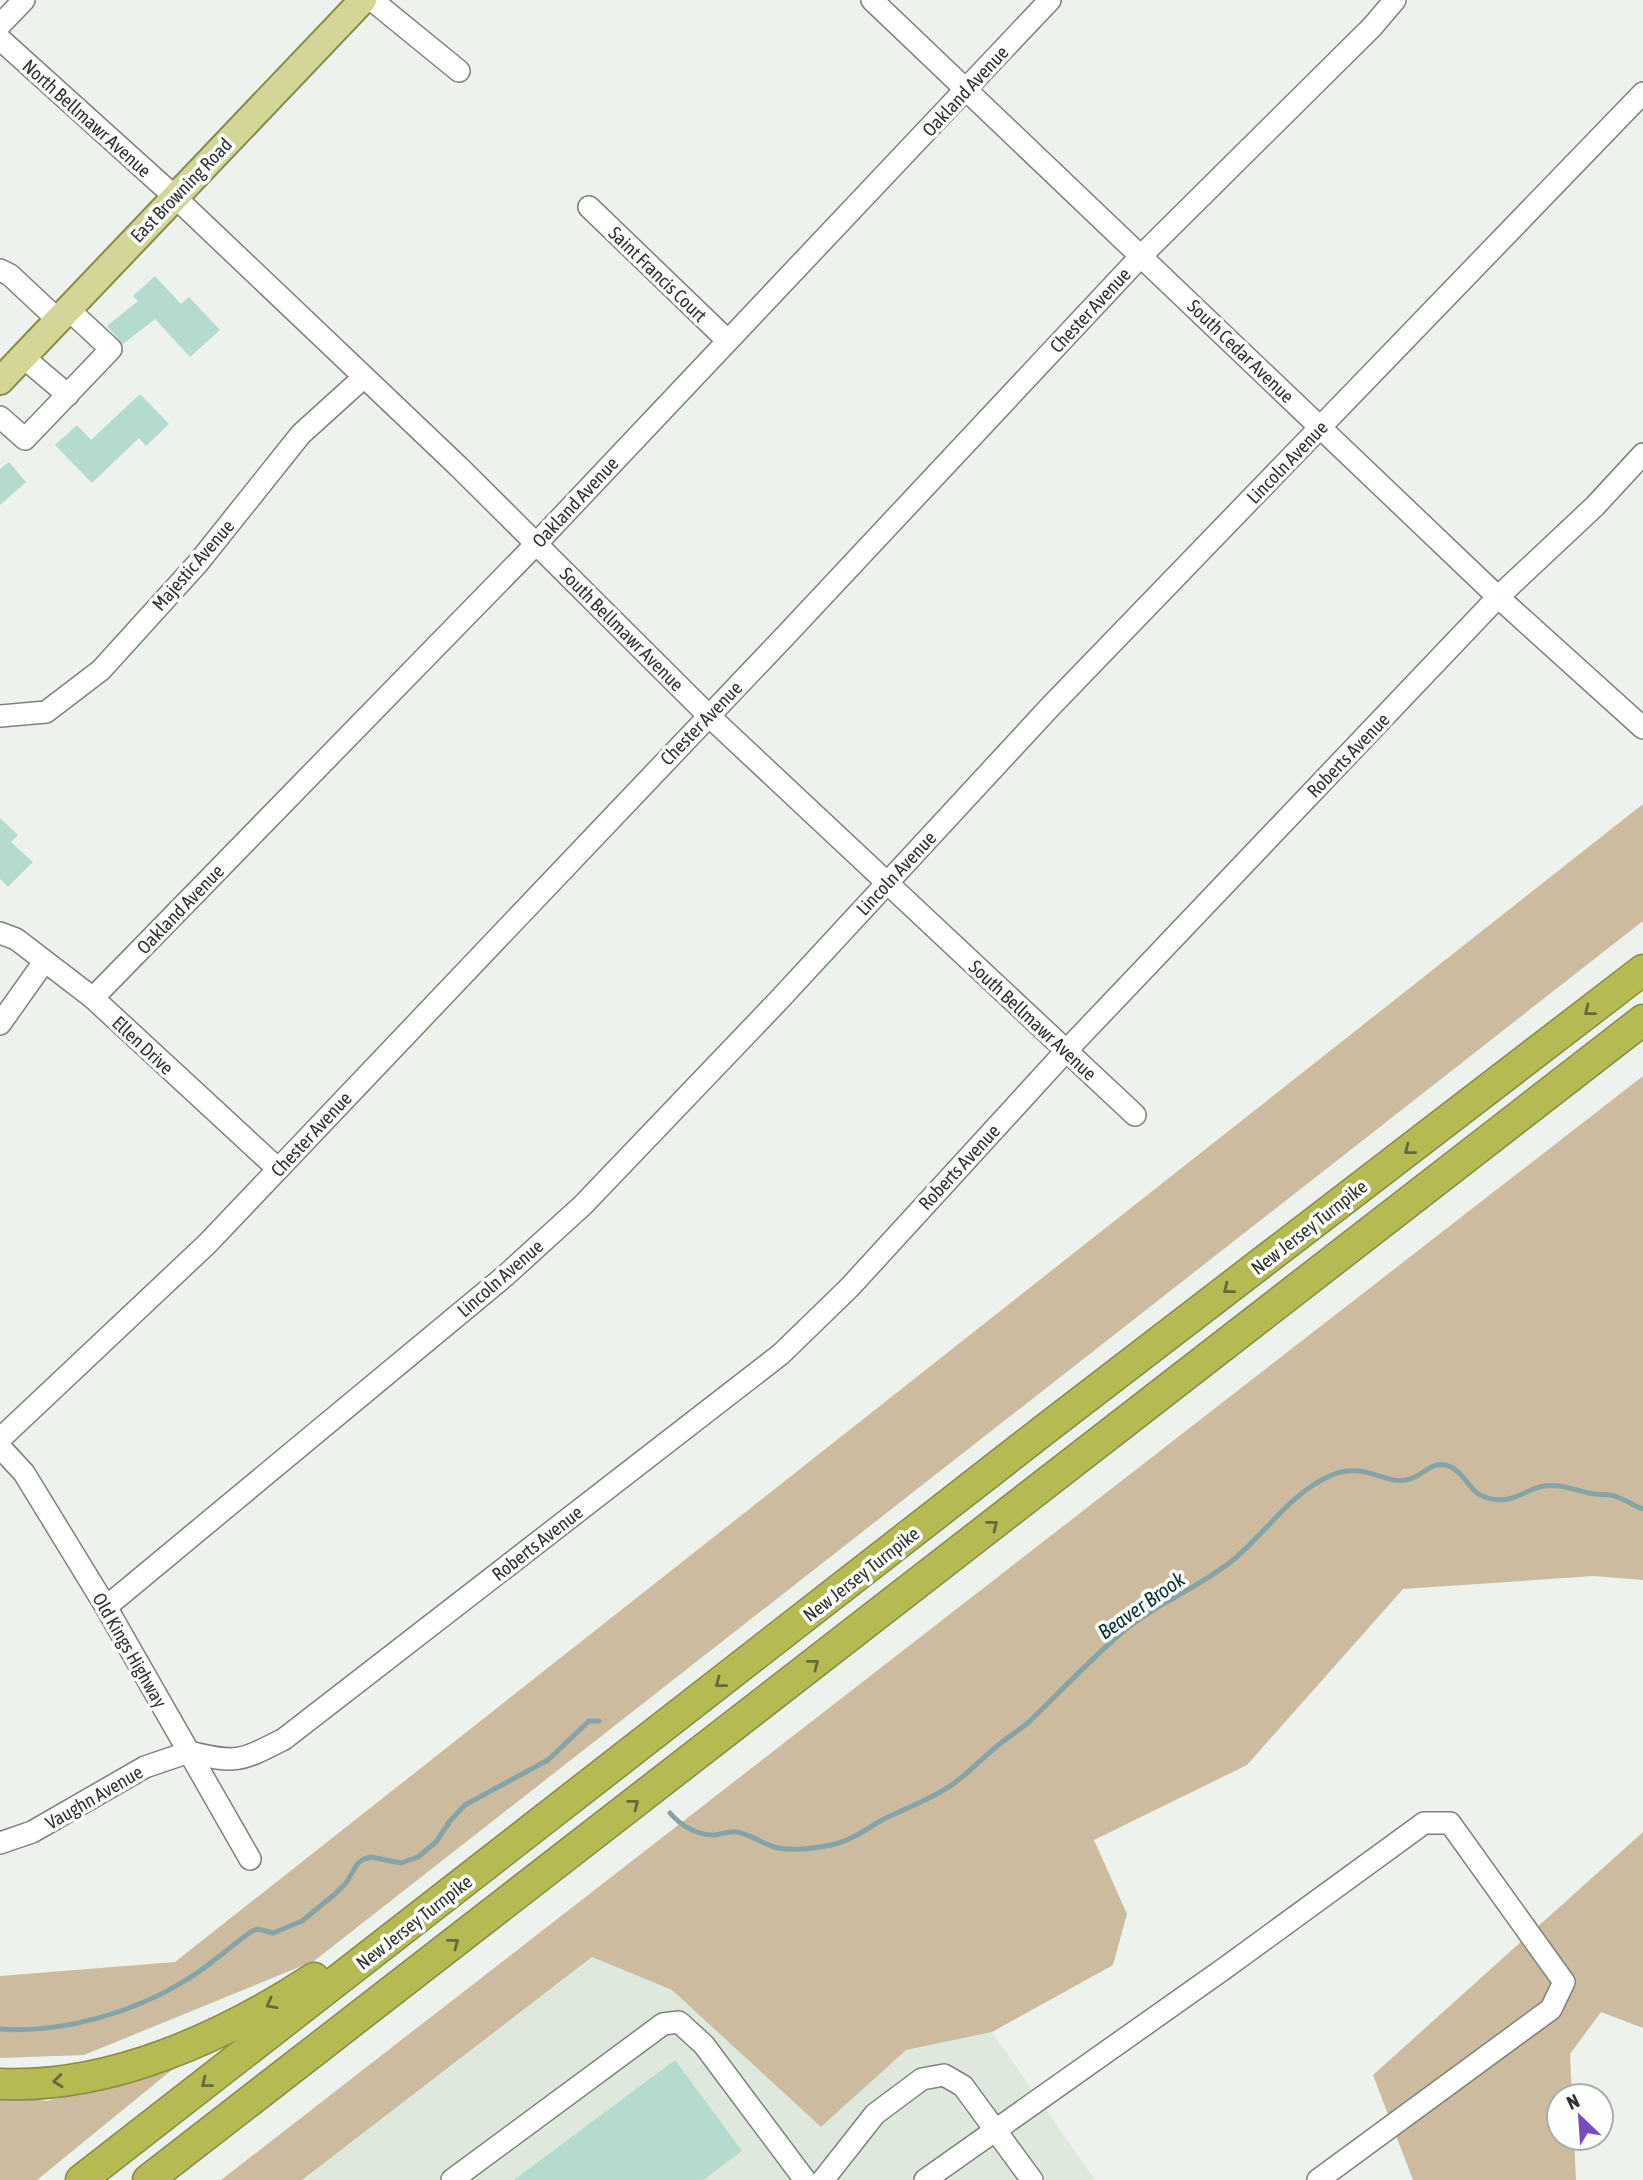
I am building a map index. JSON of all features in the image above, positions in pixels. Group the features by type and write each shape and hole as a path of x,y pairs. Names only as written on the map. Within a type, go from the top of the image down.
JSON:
{"highway":[{"name":"New Jersey Turnpike","path":"80,2180 1044,1430 1643,970"},
{"path":"148,2180 1643,1020"},
{"path":"0,2084 70,2080 103,2073 174,2050 214,2033 291,1993 397,1916 531,1831"},
{"path":"178,2180 293,2087 417,1972"}],"main road":[{"name":"East Browning Road","path":"0,381 363,0"}],"street":[{"path":"0,25 24,0"},
{"path":"372,0 459,71"},
{"name":"South Cedar Avenue","path":"872,0 1498,597 1643,727"},
{"name":"Oakland Avenue","path":"93,999 536,544 1050,0"},
{"name":"Chester Avenue","path":"0,1439 207,1244 1141,256 1372,27 1395,0"},
{"name":"North Bellmawr Avenue","path":"0,39 175,197"},
{"name":"Lincoln Avenue","path":"106,1607 505,1276 583,1205 779,1000 1050,707 1643,93"},
{"name":"South Bellmawr Avenue","path":"175,197 459,467 708,715 1135,1115"},
{"name":"Saint Francis Court","path":"589,207 727,340"},
{"path":"0,270 111,349 25,439 0,417"},
{"path":"23,357 68,395"},
{"name":"Majestic Avenue","path":"0,716 46,712 101,670 198,563 301,434 364,377"},
{"name":"Roberts Avenue","path":"189,1752 224,1761 249,1757 284,1739 781,1354 850,1287 1066,1051 1498,597 1595,506 1643,454"},
{"name":"Ellen Drive","path":"0,933 16,939 93,999 278,1169"},
{"path":"0,1024 44,962"},
{"name":"Old Kings Highway","path":"0,1447 24,1473 106,1607 250,1859"},
{"name":"Vaughn Avenue","path":"0,1843 32,1832 145,1767 189,1752"},
{"path":"925,2180 1424,1823 1450,1823 1564,1982 1551,2009 1318,2180"},
{"path":"452,2180 663,2024 679,2022 704,2045 805,2180"},
{"path":"823,2180 875,2114 922,2079 944,2075 963,2086 1032,2180"}],"shaded area":[{"path":"1643,804 1643,921 314,1961 84,2055 0,2058 0,1976 175,1962"},
{"path":"1643,1076 1643,1580 1594,1576 1403,1589 1247,1765 1094,1840 1127,1914 1113,1965 992,2032 906,2050 821,2127 672,1990 592,1957 302,2180 221,2180"},
{"path":"1643,1832 1643,2028 1601,2012 1570,2054 1571,2082 1545,2082 1545,2152 1575,2152 1576,2180 1413,2180 1373,2075"},
{"path":"592,1957 672,1990 821,2127 906,2050 992,2032 1095,2180 302,2180"},
{"path":"173,2069 37,2180 0,2180 0,2095 47,2101"}],"building":[{"path":"155,276 181,304 189,297 220,330 190,357 155,319 123,344 107,326 138,301 133,296"},
{"path":"140,394 169,424 146,446 139,438 92,483 55,445 77,425 91,440"},
{"path":"9,462 26,482 0,505 0,469"},
{"path":"0,818 18,835 11,842 33,862 8,887 0,879"},
{"path":"675,2060 742,2151 703,2180 514,2180"}],"waterway":[{"name":"Beaver Brook","path":"670,1813 679,1822 702,1834 737,1832 769,1845 795,1849 838,1843 936,1795 1028,1722 1132,1624 1233,1560 1291,1502 1317,1482 1332,1475 1356,1471 1401,1481 1415,1477 1434,1466 1445,1465 1457,1471 1476,1492 1490,1499 1507,1499 1550,1485 1615,1496 1643,1509"},
{"name":"Beaver Brook","path":"0,2029 23,2030 72,2024 121,2011 166,1991 203,1969 252,1931 258,1929 273,1933 302,1921 335,1894 364,1859 371,1857 401,1863 418,1857 436,1842 465,1805 548,1760 589,1721 599,1721"}]}
